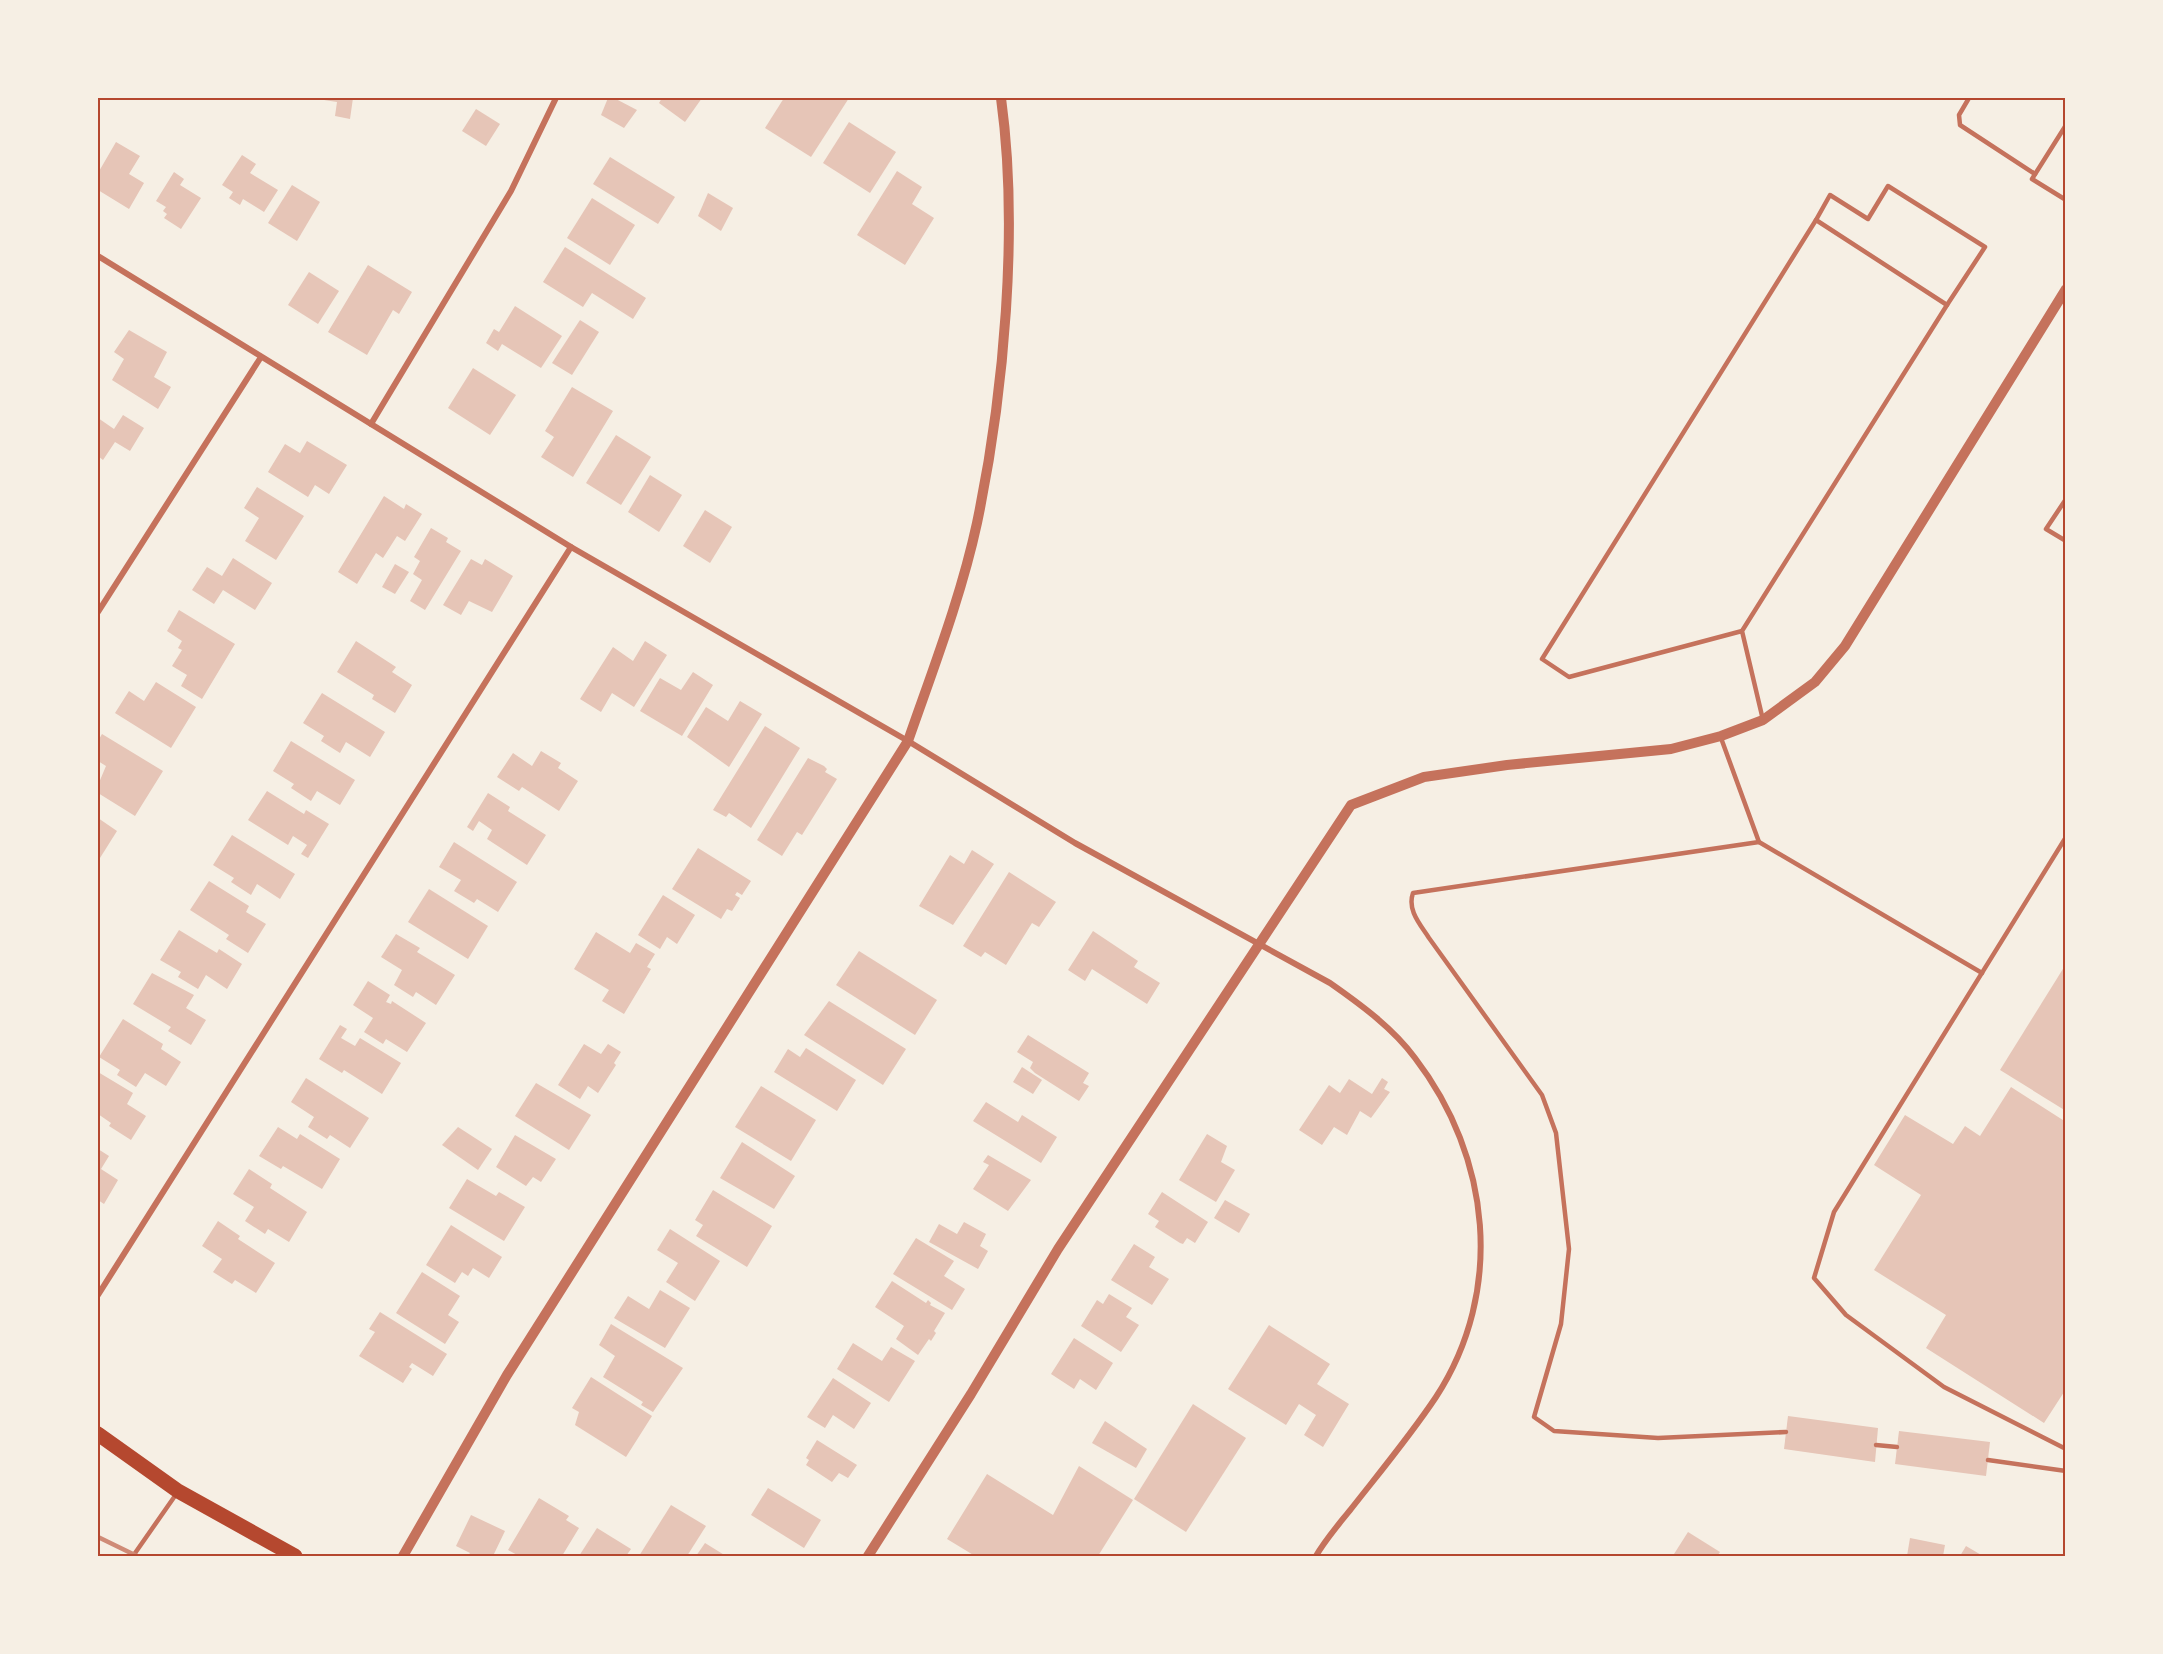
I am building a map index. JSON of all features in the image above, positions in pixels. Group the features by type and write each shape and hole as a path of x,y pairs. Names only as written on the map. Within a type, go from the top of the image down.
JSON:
{"main road":[{"path":"98,1434 178,1491 295,1557"}],"street":[{"path":"370,424 511,191 556,98"},
{"path":"403,1557 507,1374 908,741 946,633 977,524 1000,378 1008,250 1005,125 1001,98"},
{"path":"98,256 571,547 908,741 1075,843 1258,946 1330,983 1358,1002 1415,1057 1457,1131 1478,1204 1480,1277 1472,1323 1457,1360 1411,1433 1316,1557"},
{"path":"868,1557 971,1394 1058,1249 1351,805 1424,777 1507,765 1671,749 1720,736 1763,720 1815,682 1845,646 2066,289"},
{"path":"98,612 261,357"},
{"path":"98,1296 571,547"}],"lane":[{"path":"1969,98 1959,115 1960,125 2035,174"},
{"path":"2066,125 2032,179 2066,200"},
{"path":"1888,186 1984,248 1947,305 1742,631 1569,677 1542,659 1830,195 1868,219 1888,186"},
{"path":"1816,220 1947,305"},
{"path":"2066,499 2046,529 2066,541"},
{"path":"1742,631 1763,720"},
{"path":"1720,736 1759,842"},
{"path":"2066,837 2064,844 1834,1212 1814,1278 1846,1315 1944,1387 2066,1449"},
{"path":"1786,1432 1658,1438 1554,1431 1534,1417 1561,1324 1569,1248 1556,1133 1542,1095 1413,913 1411,900 1413,893 1759,842 1982,973"},
{"path":"1876,1445 1897,1448"},
{"path":"1988,1460 2066,1471"},
{"path":"133,1557 178,1491"}],"building":[{"path":"325,98 353,98 350,119 335,116 337,102 324,100"},
{"path":"608,98 614,98 637,110 624,128 601,115"},
{"path":"662,98 702,98 685,122 659,103"},
{"path":"784,98 849,98 811,157 765,128"},
{"path":"476,109 500,124 486,146 462,131"},
{"path":"849,122 896,152 870,193 823,163"},
{"path":"116,142 140,156 129,174 144,183 129,209 98,190 98,173"},
{"path":"242,155 256,164 250,173 278,190 264,212 243,199 240,205 229,198 233,192 222,185"},
{"path":"610,157 675,197 658,224 593,184"},
{"path":"897,171 922,187 912,204 934,218 905,265 857,235"},
{"path":"174,172 184,179 180,185 201,198 181,229 164,218 167,214 163,211 166,207 156,201"},
{"path":"292,185 320,202 297,241 268,223"},
{"path":"708,193 733,208 721,231 698,216"},
{"path":"592,198 635,225 610,265 567,238"},
{"path":"565,247 646,298 633,319 592,293 583,307 543,282"},
{"path":"368,265 412,292 399,314 393,310 367,355 328,332"},
{"path":"309,272 339,291 318,324 288,305"},
{"path":"515,306 562,336 541,368 502,344 498,351 486,343 494,329 499,332"},
{"path":"580,320 599,332 572,375 552,363"},
{"path":"129,330 167,352 154,377 171,387 158,409 112,380 124,359 114,352"},
{"path":"473,368 516,395 490,435 448,408"},
{"path":"572,387 613,411 573,477 541,457 554,437 545,431"},
{"path":"123,415 144,428 130,451 115,442 103,460 98,456 98,418 114,429"},
{"path":"616,435 651,457 621,505 586,483"},
{"path":"307,441 347,465 329,494 315,485 308,497 268,472 285,444 300,453"},
{"path":"650,475 682,495 659,532 628,512"},
{"path":"257,487 304,516 276,560 245,541 259,518 244,508"},
{"path":"384,496 404,509 406,504 422,514 405,541 397,536 383,558 376,553 357,584 338,572"},
{"path":"705,510 732,527 710,563 683,546"},
{"path":"431,528 448,538 446,542 461,551 425,610 410,601 422,580 413,574 420,561 414,557"},
{"path":"233,558 272,583 255,610 223,590 214,604 192,590 207,567 222,576"},
{"path":"471,559 482,565 485,559 513,576 492,612 469,601 461,615 443,605"},
{"path":"395,564 409,572 395,594 382,587"},
{"path":"179,610 235,644 202,699 181,686 187,675 172,666 182,650 178,648 182,641 167,631"},
{"path":"356,641 396,667 392,672 412,685 395,713 372,699 374,695 337,672"},
{"path":"645,641 667,655 634,707 612,693 601,712 580,699 613,647 633,661"},
{"path":"693,672 713,685 682,736 640,711 660,678 681,690"},
{"path":"156,682 196,707 171,748 115,713 129,691 144,701"},
{"path":"322,693 385,732 370,757 346,742 340,753 321,741 324,736 303,723"},
{"path":"740,701 762,714 729,767 687,737 706,707 728,721"},
{"path":"765,726 800,748 751,828 729,813 726,817 713,810"},
{"path":"102,734 163,771 135,816 98,793 98,785 106,766 98,761 98,741"},
{"path":"291,741 355,780 340,805 317,791 311,801 291,788 294,784 273,771"},
{"path":"541,751 561,763 558,768 578,781 559,811 522,787 519,791 497,777 513,753 532,766"},
{"path":"808,758 824,766 827,769 825,772 837,779 802,835 797,832 782,856 757,840"},
{"path":"267,791 304,814 306,810 329,824 308,858 301,854 307,845 293,836 288,845 248,820"},
{"path":"488,793 510,807 508,811 546,835 527,865 487,839 492,830 479,821 473,831 467,827"},
{"path":"98,818 117,831 100,858 98,857"},
{"path":"232,835 295,874 280,899 257,884 251,895 231,882 234,878 213,865"},
{"path":"454,842 517,882 498,912 477,899 474,903 454,891 461,880 439,867"},
{"path":"698,848 751,881 742,895 737,892 735,895 740,898 732,911 727,909 721,919 672,889"},
{"path":"972,850 994,864 953,925 919,906 950,855 964,864"},
{"path":"1009,872 1056,902 1039,927 1032,923 1006,965 985,952 981,957 963,946"},
{"path":"209,881 249,906 246,912 266,924 248,953 226,939 229,935 190,910"},
{"path":"429,889 488,926 468,959 408,922"},
{"path":"663,895 695,915 677,944 667,937 660,949 638,935"},
{"path":"179,930 217,953 219,949 242,964 227,989 206,975 198,989 178,977 181,972 160,960"},
{"path":"1093,931 1138,961 1134,967 1160,983 1147,1004 1092,969 1085,981 1068,970"},
{"path":"596,932 630,953 636,943 655,954 647,967 651,969 624,1014 602,1001 609,990 574,969"},
{"path":"396,934 420,948 417,952 455,975 436,1005 416,992 413,997 394,985 402,970 381,957"},
{"path":"859,951 937,1000 915,1035 836,985"},
{"path":"2066,964 2066,1111 2000,1070"},
{"path":"152,973 194,995 186,1008 206,1020 191,1045 168,1031 171,1027 133,1004"},
{"path":"368,981 390,995 386,1002 391,1004 392,1001 426,1023 407,1052 386,1039 383,1044 364,1032 373,1018 353,1005"},
{"path":"829,1001 906,1049 883,1085 804,1035"},
{"path":"123,1019 163,1044 161,1049 181,1062 166,1086 145,1073 136,1087 117,1075 120,1070 99,1057"},
{"path":"340,1025 347,1029 341,1038 355,1046 360,1038 401,1063 382,1094 344,1070 342,1073 319,1059"},
{"path":"1028,1035 1089,1073 1083,1083 1089,1086 1079,1101 1035,1073 1030,1068 1033,1062 1017,1052"},
{"path":"584,1044 601,1054 608,1044 621,1052 614,1063 616,1065 598,1093 588,1086 580,1099 558,1085"},
{"path":"806,1048 856,1080 837,1111 774,1072 788,1049 800,1057"},
{"path":"1022,1067 1042,1080 1033,1094 1013,1082"},
{"path":"98,1072 133,1093 127,1104 146,1116 131,1140 109,1126 111,1123 98,1114"},
{"path":"306,1078 369,1118 350,1148 330,1135 327,1139 308,1127 314,1117 291,1102"},
{"path":"1382,1078 1388,1082 1384,1089 1390,1092 1371,1118 1360,1111 1347,1135 1334,1127 1322,1145 1299,1130 1329,1085 1340,1093 1349,1079 1372,1094"},
{"path":"536,1083 591,1115 569,1150 515,1116"},
{"path":"761,1086 816,1120 791,1161 735,1127"},
{"path":"2011,1087 2066,1122 2066,1389 2044,1423 1926,1348 1946,1315 1874,1270 1921,1195 1874,1165 1905,1115 1953,1144 1965,1126 1980,1136"},
{"path":"986,1102 1018,1122 1022,1115 1057,1137 1041,1163 973,1121"},
{"path":"278,1127 297,1139 300,1134 340,1159 322,1189 283,1166 281,1169 259,1156"},
{"path":"458,1127 492,1149 478,1170 442,1145"},
{"path":"1207,1134 1227,1146 1221,1162 1235,1170 1216,1202 1179,1180"},
{"path":"515,1135 556,1159 541,1182 533,1177 526,1186 496,1167"},
{"path":"742,1142 795,1176 774,1209 720,1178"},
{"path":"98,1149 109,1156 101,1169 118,1180 104,1204 98,1200"},
{"path":"988,1155 1031,1180 1008,1211 973,1189 989,1165 983,1162"},
{"path":"249,1169 272,1184 270,1188 307,1212 289,1242 268,1229 265,1234 245,1221 254,1207 233,1194"},
{"path":"467,1179 496,1196 499,1192 525,1207 504,1241 449,1208"},
{"path":"713,1190 772,1226 747,1267 696,1236 703,1225 695,1220"},
{"path":"1162,1192 1208,1222 1195,1243 1187,1238 1183,1244 1180,1243 1155,1227 1159,1221 1148,1214"},
{"path":"1225,1200 1250,1214 1239,1233 1214,1218"},
{"path":"218,1221 240,1236 238,1239 275,1263 256,1293 235,1280 232,1284 213,1272 222,1259 202,1246"},
{"path":"964,1222 986,1234 980,1246 988,1251 978,1269 929,1242 939,1224 957,1234"},
{"path":"451,1225 502,1257 489,1278 473,1268 468,1276 462,1272 455,1283 426,1265"},
{"path":"670,1229 720,1261 695,1301 666,1282 678,1263 657,1250"},
{"path":"916,1238 954,1261 944,1276 965,1289 952,1310 893,1274"},
{"path":"1134,1244 1155,1257 1149,1267 1169,1279 1152,1305 1111,1280"},
{"path":"422,1272 460,1296 448,1315 459,1322 445,1344 396,1313"},
{"path":"892,1281 926,1303 928,1300 930,1305 945,1313 931,1341 929,1339 918,1355 896,1339 904,1326 875,1307"},
{"path":"660,1290 690,1308 665,1348 614,1318 628,1296 649,1309"},
{"path":"1109,1294 1132,1308 1126,1317 1139,1325 1121,1352 1081,1326 1097,1300 1103,1304"},
{"path":"380,1312 447,1354 433,1376 412,1363 409,1367 412,1369 403,1383 359,1356 375,1332 369,1329"},
{"path":"611,1324 683,1368 653,1412 641,1405 643,1402 603,1377 615,1356 599,1345"},
{"path":"1269,1325 1330,1364 1317,1384 1349,1404 1323,1447 1304,1435 1316,1415 1299,1404 1286,1425 1228,1389"},
{"path":"1074,1338 1113,1363 1096,1390 1080,1379 1074,1389 1051,1374"},
{"path":"853,1343 882,1361 891,1347 915,1361 889,1402 837,1369"},
{"path":"591,1377 652,1416 626,1457 575,1425 579,1412 572,1408"},
{"path":"833,1378 871,1403 854,1429 833,1415 825,1428 807,1417"},
{"path":"1193,1404 1246,1438 1186,1532 1134,1499"},
{"path":"1788,1416 1878,1428 1875,1462 1784,1449"},
{"path":"1105,1421 1147,1449 1136,1468 1092,1443"},
{"path":"1899,1431 1990,1442 1986,1476 1895,1464"},
{"path":"817,1440 857,1465 848,1478 839,1473 832,1482 806,1465 809,1460 806,1458"},
{"path":"1079,1466 1133,1500 1098,1556 975,1556 947,1539 987,1474 1053,1515"},
{"path":"768,1488 821,1520 804,1548 751,1515"},
{"path":"539,1498 569,1516 566,1520 579,1528 562,1556 519,1556 508,1550"},
{"path":"671,1505 706,1526 687,1556 639,1556"},
{"path":"471,1515 505,1531 493,1556 468,1556 470,1553 456,1546"},
{"path":"597,1528 631,1549 626,1556 579,1556"},
{"path":"1688,1532 1720,1552 1717,1556 1674,1554"},
{"path":"1910,1538 1945,1545 1943,1556 1907,1556"},
{"path":"705,1543 726,1556 696,1556"},
{"path":"1966,1546 1983,1556 1960,1556"}],"railway":[{"path":"98,1537 137,1556"}]}
